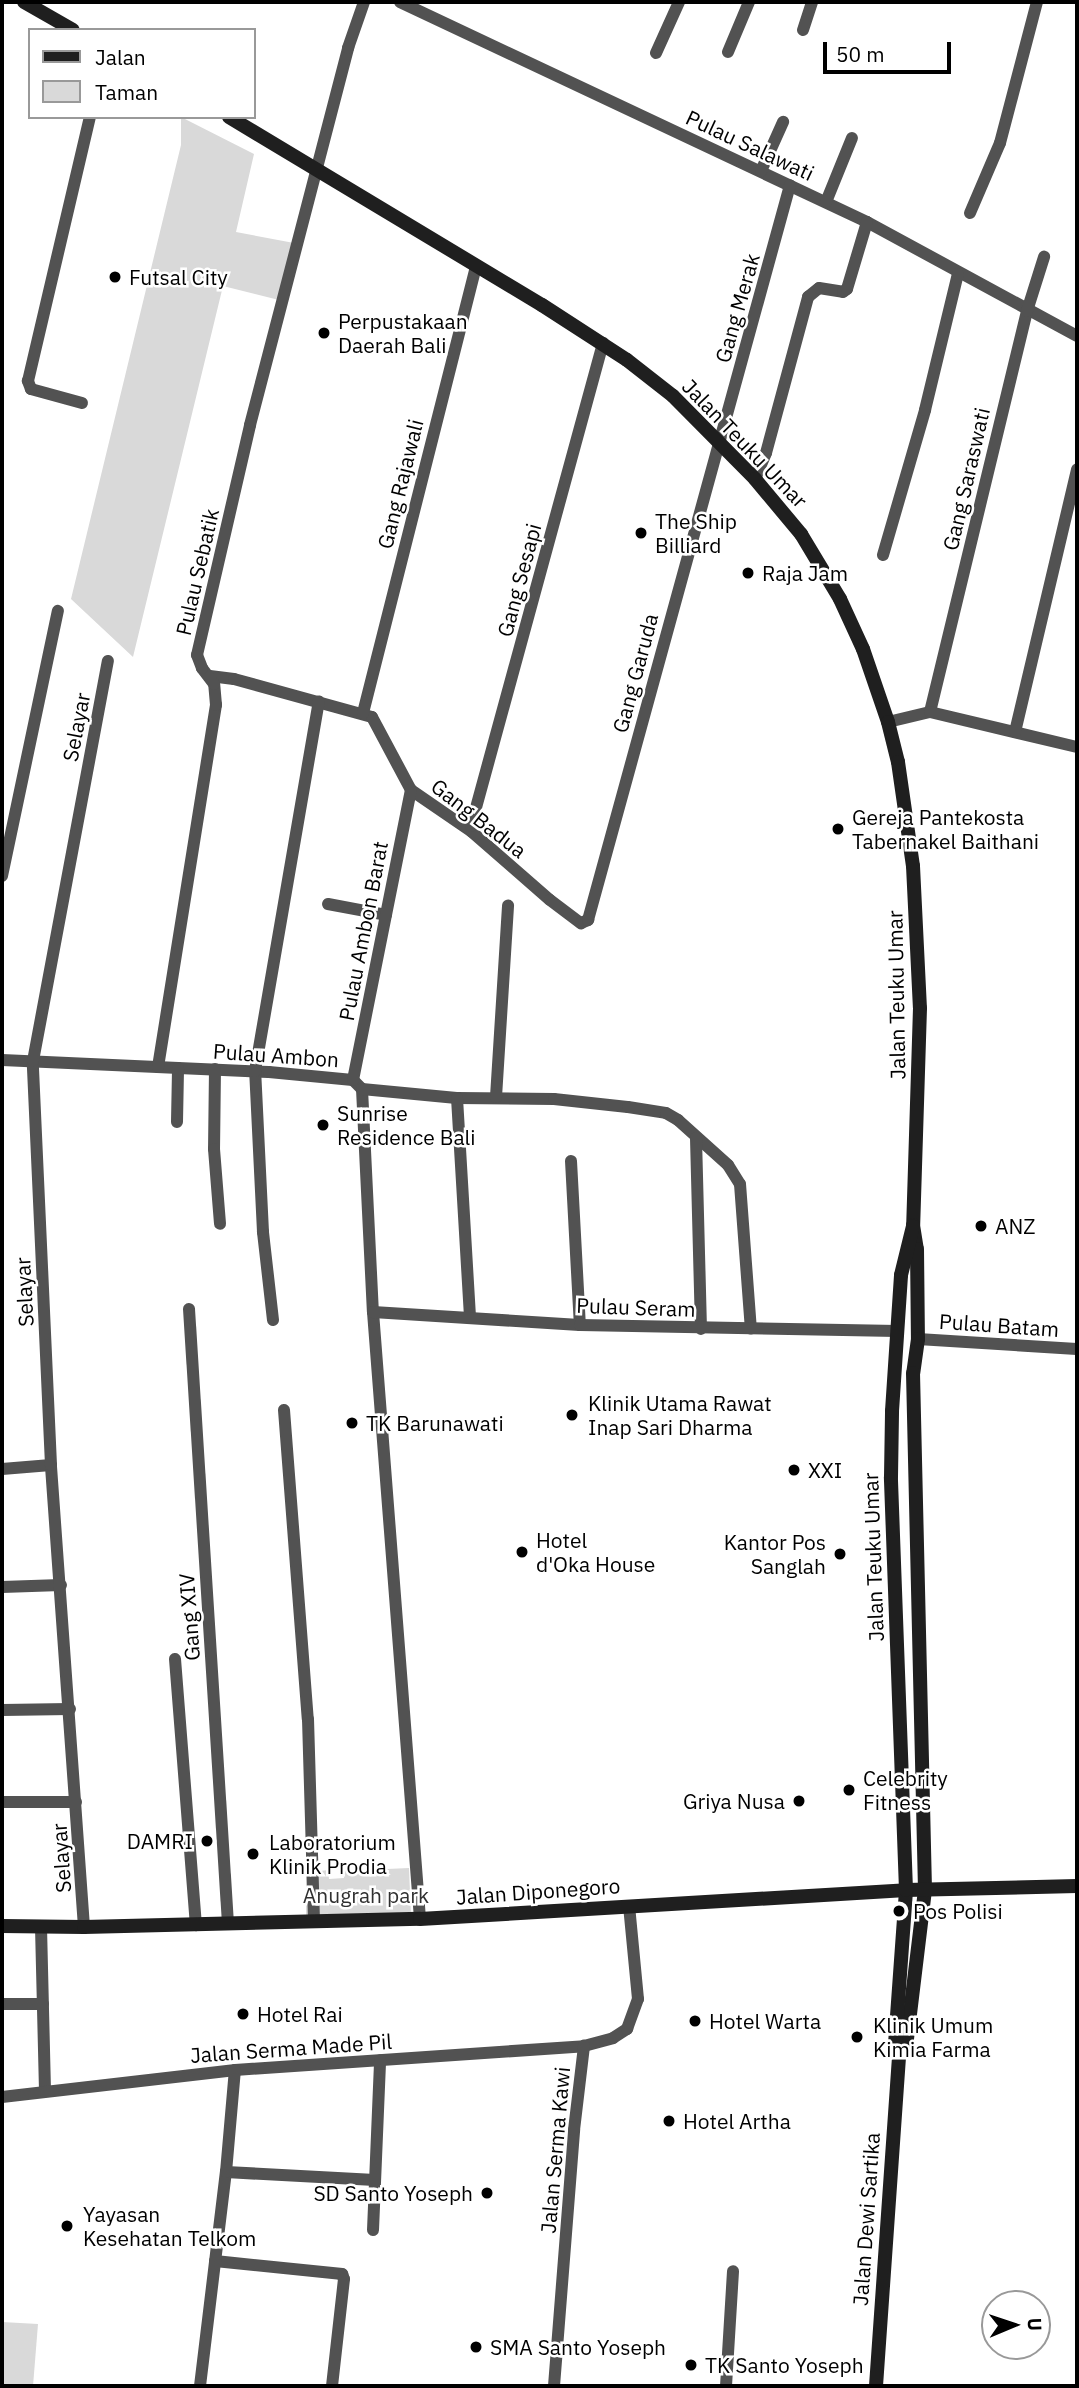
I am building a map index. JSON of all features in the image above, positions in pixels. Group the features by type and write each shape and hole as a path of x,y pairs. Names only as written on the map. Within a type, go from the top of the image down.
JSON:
{"main road":[{"path":"24,2 70,28"},
{"name":"Jalan Teuku Umar","path":"232,119 603,343 673,396 755,479 801,534 840,598 863,649 888,722 898,762 917,913 919,1049 913,1225 917,1249 918,1339 915,1359 925,1889"},
{"name":"Jalan Teuku Umar","path":"906,1890 891,1477 897,1331 905,1249 913,1225"},
{"path":"895,1358 915,1359"},
{"name":"Jalan Diponegoro","path":"2,1926 84,1927 420,1919 925,1889 1077,1886"},
{"name":"Jalan Dewi Sartika","path":"900,2054 906,2048 925,1889"},
{"name":"Jalan Dewi Sartika","path":"876,2386 900,2054 895,2044 906,1890"}],"street":[{"name":"Pulau Sebatik","path":"158,1067 216,705 214,684 202,668 197,655 250,425 348,48 364,2"},
{"name":"Pulau Salawati","path":"400,2 867,222 1077,337"},
{"path":"656,53 679,2"},
{"path":"728,52 748,2"},
{"path":"803,30 812,2"},
{"path":"970,213 1000,143 1037,2"},
{"path":"82,403 31,389 28,381 90,119"},
{"path":"761,171 783,122"},
{"path":"826,202 852,138"},
{"name":"Gang Merak","path":"719,441 790,185"},
{"path":"755,479 766,453 808,297 819,288 843,292 847,289 867,222"},
{"name":"Gang Saraswati","path":"930,712 1027,311 1044,257"},
{"name":"Gang Rajawali","path":"363,713 476,265"},
{"path":"883,555 925,410 958,274"},
{"name":"Gang Sesapi","path":"471,826 603,343"},
{"name":"Gang Garuda","path":"589,916 719,441"},
{"path":"1015,732 1077,469"},
{"path":"2,876 58,611"},
{"name":"Selayar","path":"84,1927 51,1465 33,1061 108,661"},
{"path":"210,676 234,679 372,717 411,790"},
{"path":"273,1320 263,1232 255,1071 319,701"},
{"path":"888,722 930,712 1077,747"},
{"name":"Gang Badua","path":"411,790 471,832 523,878 581,923 588,920 589,916"},
{"name":"Pulau Ambon Barat","path":"358,1085 386,915 411,790"},
{"path":"328,904 386,915"},
{"path":"496,1097 508,905"},
{"name":"Pulau Ambon","path":"2,1060 255,1071 358,1085 420,1919"},
{"path":"177,1122 178,1068"},
{"path":"215,1069 214,1149 220,1224"},
{"path":"358,1085 457,1098 554,1100 666,1114 678,1120 729,1165 740,1184 751,1329"},
{"path":"457,1098 471,1317"},
{"path":"696,1138 701,1329"},
{"path":"571,1161 580,1325"},
{"name":"Gang XIV","path":"189,1308 228,1923"},
{"name":"Pulau Seram","path":"373,1312 580,1325 897,1331"},
{"name":"Pulau Batam","path":"918,1339 1077,1349"},
{"path":"284,1410 308,1719 314,1922"},
{"path":"2,1469 51,1465"},
{"path":"2,1587 61,1585"},
{"name":"Gang XIV","path":"175,1659 196,1925"},
{"path":"2,1710 70,1709"},
{"path":"2,1802 76,1802"},
{"name":"Jalan Serma Kawi","path":"554,2386 584,2046 613,2038 627,2029 634,2017 638,1999 629,1906"},
{"path":"41,1927 45,2090"},
{"path":"2,2004 43,2004"},
{"name":"Jalan Serma Made Pil","path":"2,2097 235,2070 584,2046"},
{"path":"373,2230 380,2060"},
{"path":"200,2386 226,2172 235,2070"},
{"path":"226,2172 375,2180"},
{"path":"215,2261 342,2274 344,2279 332,2386"},
{"path":"726,2386 733,2271"}],"green space":[{"path":"181,119 185,119 254,154 236,232 294,243 279,300 223,286 133,657 71,599 181,145"},
{"name":"Anugrah park","path":"409,1868 411,1916 306,1923 306,1873 328,1870 329,1879 344,1878 343,1871"},
{"path":"2,2322 38,2324 33,2386 2,2386"}],"place":[{"name":"Futsal City","path":"115,277"},
{"name":"Perpustakaan Daerah Bali","path":"324,333"},
{"name":"The Ship Billiard","path":"641,533"},
{"name":"Raja Jam","path":"748,573"},
{"name":"Gereja Pantekosta Tabernakel Baithani","path":"838,829"},
{"name":"Sunrise Residence Bali","path":"323,1125"},
{"name":"ANZ","path":"981,1226"},
{"name":"Klinik Utama Rawat Inap Sari Dharma","path":"572,1415"},
{"name":"TK Barunawati","path":"352,1423"},
{"name":"XXI","path":"794,1470"},
{"name":"Hotel d'Oka House","path":"522,1552"},
{"name":"Kantor Pos Sanglah","path":"840,1554"},
{"name":"Celebrity Fitness","path":"849,1790"},
{"name":"Griya Nusa","path":"799,1801"},
{"name":"DAMRI","path":"207,1841"},
{"name":"Laboratorium Klinik Prodia","path":"253,1854"},
{"name":"Pos Polisi","path":"899,1911"},
{"name":"Hotel Rai","path":"243,2014"},
{"name":"Hotel Warta","path":"695,2021"},
{"name":"Klinik Umum Kimia Farma","path":"857,2037"},
{"name":"Hotel Artha","path":"669,2121"},
{"name":"SD Santo Yoseph","path":"487,2193"},
{"name":"Yayasan Kesehatan Telkom","path":"67,2226"},
{"name":"SMA Santo Yoseph","path":"476,2347"},
{"name":"TK Santo Yoseph","path":"691,2365"}]}
